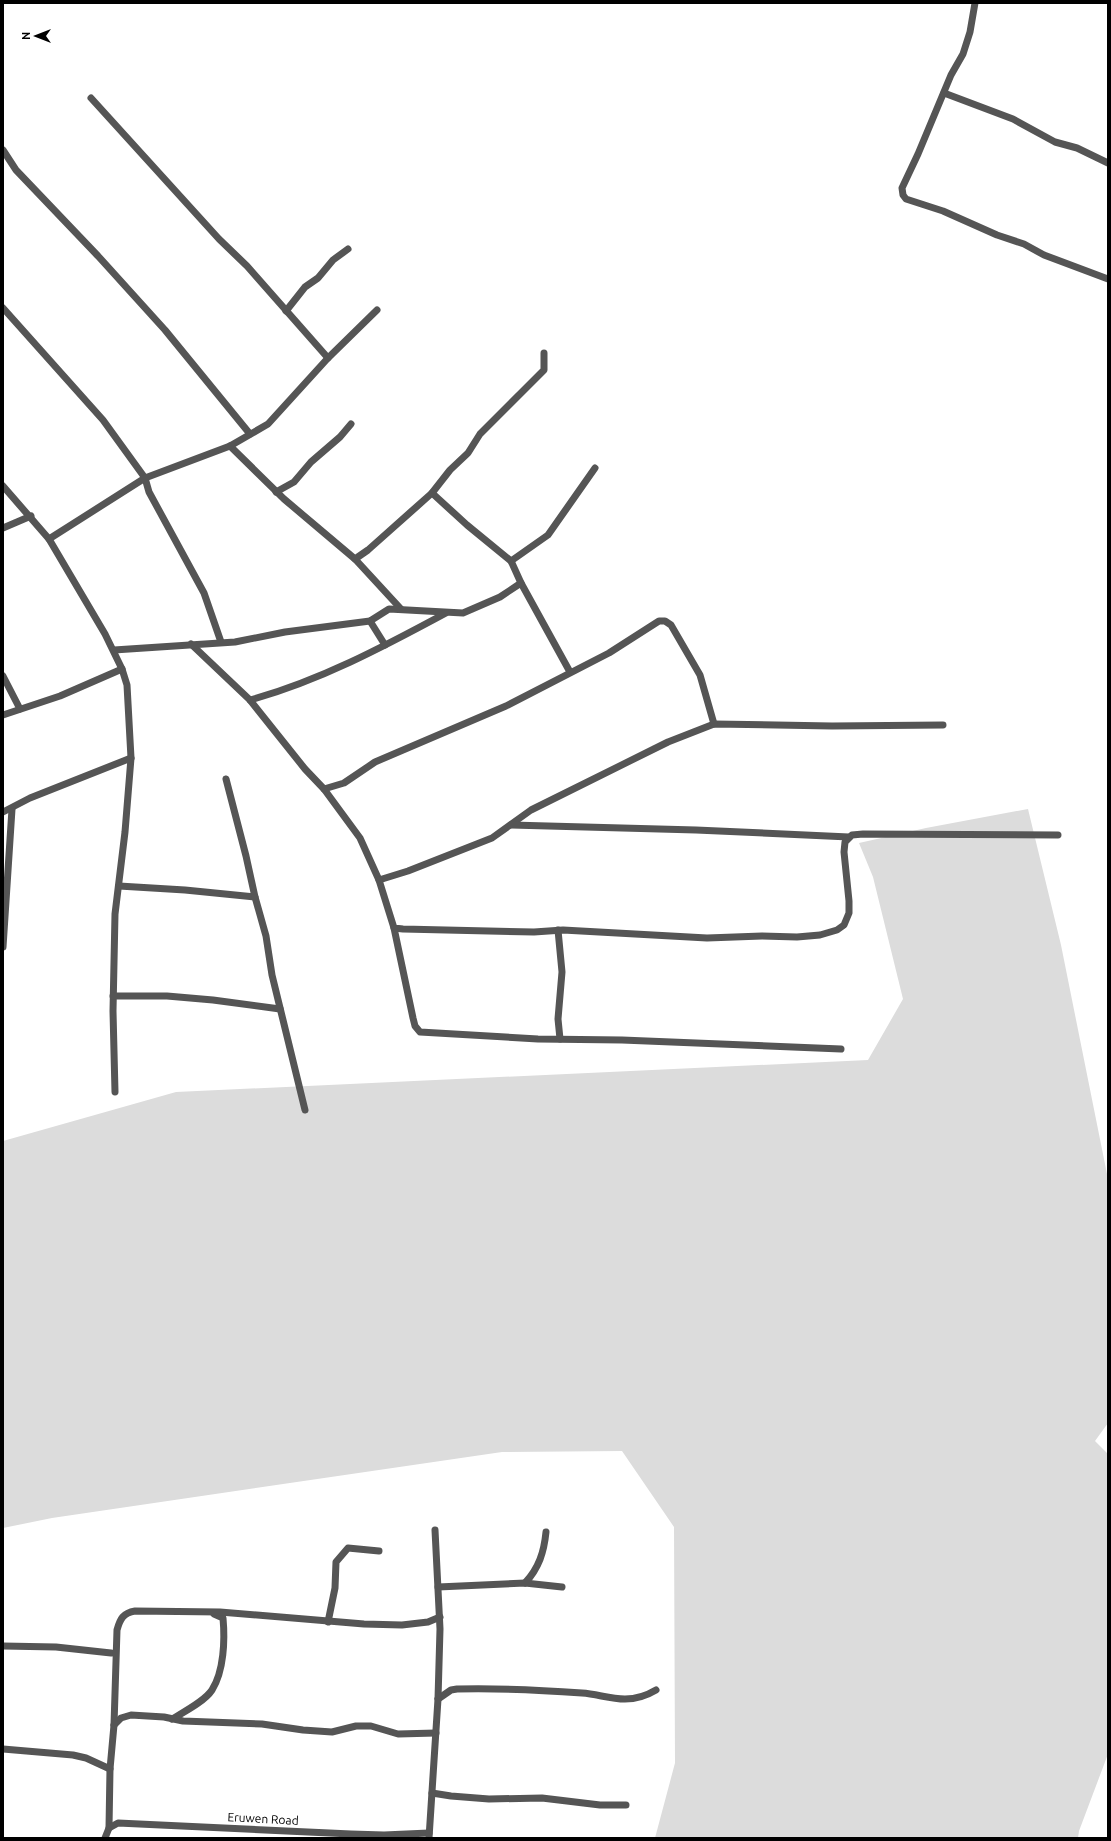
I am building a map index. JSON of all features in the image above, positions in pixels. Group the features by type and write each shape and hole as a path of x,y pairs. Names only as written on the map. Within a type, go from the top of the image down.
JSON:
{"street":[{"path":"975,3 970,32 963,54 902,188 903,195 906,199 943,211 1024,244 1044,255 1108,279"},
{"path":"944,93 1013,119 1055,142 1077,148 1108,163"},
{"path":"91,98 219,238 247,266 328,358"},
{"path":"3,150 16,170 98,256 165,330 250,434"},
{"path":"286,311 305,287 318,278 333,260 348,249"},
{"path":"3,308 103,420 145,478 149,492 204,593 221,642"},
{"path":"49,539 145,478 230,446 271,422 328,358 377,310"},
{"path":"355,559 368,550 432,493 450,470 468,453 480,434 544,370 544,353"},
{"path":"276,492 294,482 311,462 340,437 351,424"},
{"path":"230,446 276,492 355,559 401,609"},
{"path":"510,561 548,535 595,468"},
{"path":"3,486 31,516 49,539 114,650 127,685 131,758 125,832 115,914 113,996 115,1092"},
{"path":"432,493 510,561 570,672"},
{"path":"3,528 31,516"},
{"path":"114,650 221,642 370,621 389,609 463,613 500,597 521,583"},
{"path":"250,700 285,691 385,646 446,613"},
{"path":"370,621 385,646"},
{"path":"324,789 344,783 374,762 506,706 612,651 654,623 665,621 671,625 700,675 714,724"},
{"path":"191,644 250,700 305,769 324,789 360,838 379,880 394,928 414,1022 417,1030 420,1032 538,1040 560,1039 841,1049"},
{"path":"3,715 60,696 122,669"},
{"path":"3,676 20,709"},
{"path":"379,880 486,840 511,825 531,810 668,742 714,724 832,726 943,724"},
{"path":"3,812 12,809 30,798 131,758"},
{"path":"226,779 246,856 254,897 266,936 280,1009 305,1110"},
{"path":"3,947 12,809"},
{"path":"511,825 696,830 849,837 863,834 1058,835"},
{"path":"394,928 411,930 534,932 558,930 611,931 707,938 762,936 797,937 829,933 844,925 849,913 844,852 845,842 849,837"},
{"path":"118,886 185,890 254,897"},
{"path":"558,930 562,972 558,1019 560,1039"},
{"path":"113,996 198,999 280,1009"},
{"path":"429,1836 438,1699 440,1617 435,1530"},
{"path":"525,1583 534,1573 540,1561 546,1532"},
{"path":"328,1622 335,1588 338,1560 348,1548 378,1551"},
{"path":"438,1587 525,1583 562,1587"},
{"path":"105,1838 109,1828 110,1769 114,1725 117,1630 122,1616 134,1611 220,1612 328,1622 402,1625 428,1622 440,1617"},
{"path":"172,1719 203,1700 212,1690 218,1678 224,1648 223,1618 212,1613"},
{"path":"3,1646 56,1647 111,1653"},
{"path":"438,1699 451,1690 457,1689 502,1688 553,1691 598,1694 607,1697 625,1699 648,1696 656,1690"},
{"path":"114,1725 121,1718 130,1715 262,1724 303,1730 332,1732 356,1726 370,1726 398,1734 436,1733"},
{"path":"3,1749 73,1755 86,1758 110,1769"},
{"path":"432,1793 489,1799 542,1798 594,1804 626,1805"},
{"name":"Eruwen Road","path":"109,1828 118,1823 351,1834 429,1836"}],"shaded area":[{"path":"1028,809 1061,945 1108,1179 1108,1423 1095,1441 1108,1454 1108,1754 1079,1831 1078,1838 655,1838 675,1763 674,1527 622,1451 502,1452 52,1518 3,1528 3,1141 176,1092 868,1060 903,999 873,877 859,843 926,828"}]}
